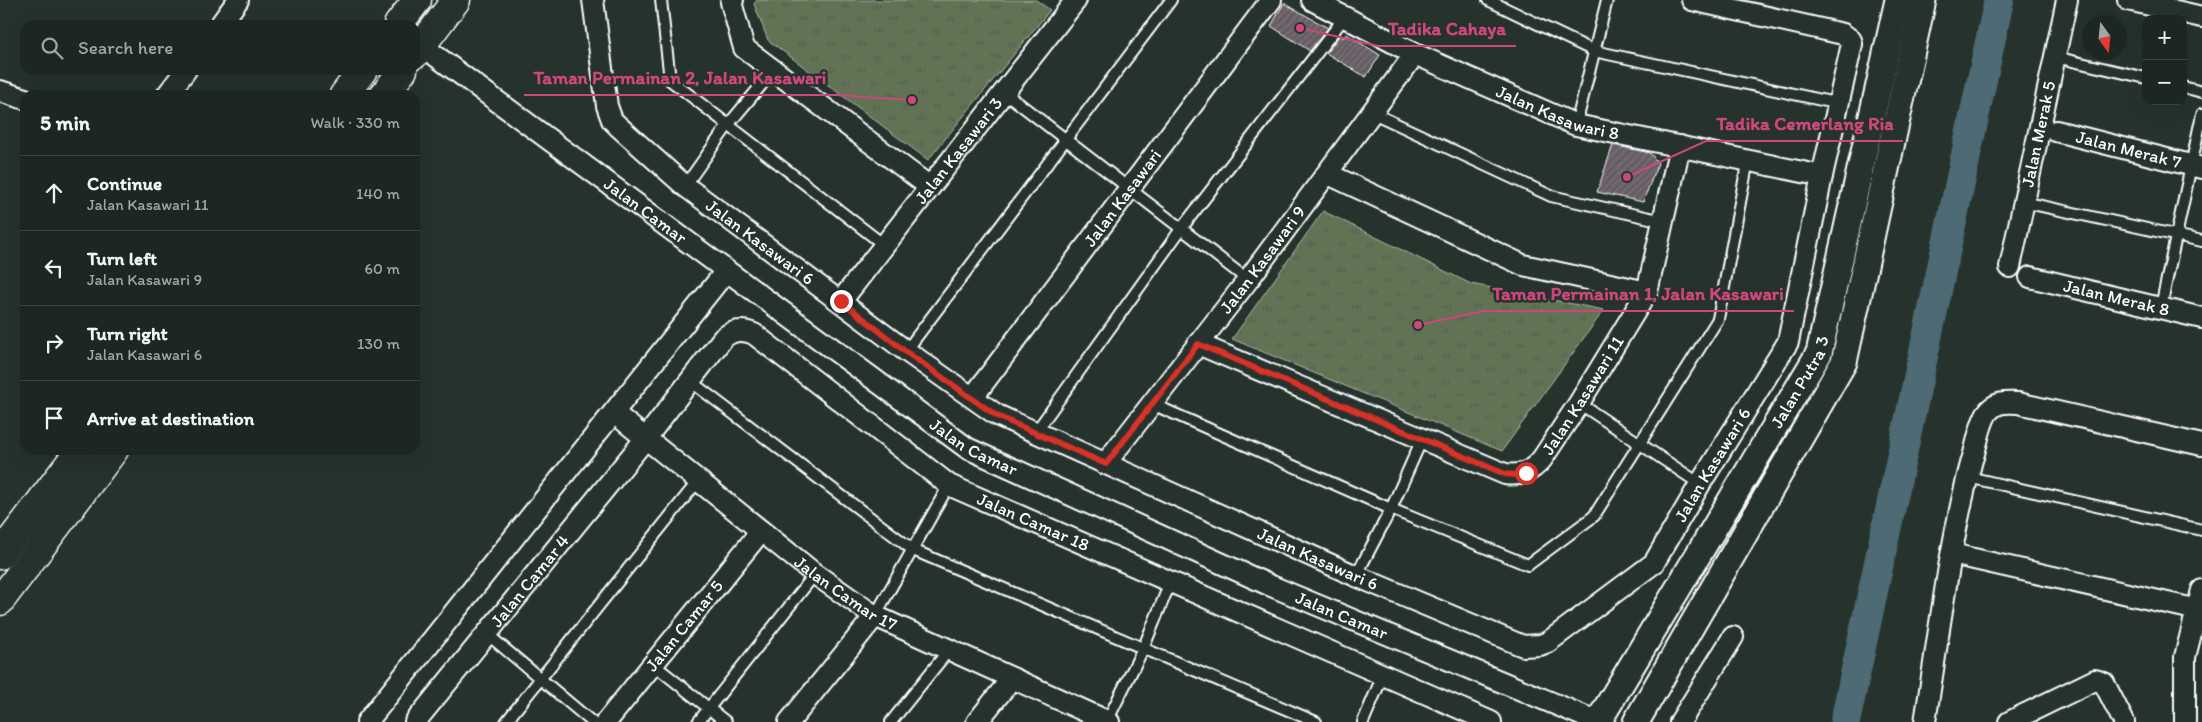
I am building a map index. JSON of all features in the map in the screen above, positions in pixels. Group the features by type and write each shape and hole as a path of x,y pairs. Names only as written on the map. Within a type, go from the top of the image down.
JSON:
{"main road":[{"path":"402,20 417,0"},
{"path":"420,47 456,0"},
{"path":"348,90 359,75"},
{"path":"388,90 399,75"},
{"path":"0,556 76,455"},
{"path":"0,601 110,455"}],"street":[{"path":"224,20 238,0"},
{"name":"Jalan Kasawari 6","path":"592,0 609,113 618,126 686,186 841,301 906,352 973,397 997,416 1356,576 1523,646 1540,645 1548,642 1654,563 1700,484 1788,342 1822,176 1840,104 1852,44 1851,40 1843,34 1692,0"},
{"path":"733,0 731,2 744,48 930,187"},
{"name":"Jalan Kasawari","path":"973,397 1128,188 1271,0"},
{"name":"Jalan Kasawari 8","path":"1312,0 1416,54 1576,125 1822,176"},
{"name":"Jalan Merak 5","path":"2010,267 2067,0"},
{"path":"2128,0 2202,17"},
{"name":"Jalan Kasawari 3","path":"841,301 1004,92 1072,1"},
{"path":"1893,1 1922,4"},
{"name":"Jalan Putra 3","path":"1598,722 1819,353 1893,1"},
{"name":"Jalan Putra 3","path":"1636,722 1844,362 1922,4"},
{"name":"Jalan Camar","path":"420,51 726,271 967,448 1269,586 1598,722"},
{"name":"Jalan Kasawari 9","path":"1106,464 1248,280 1416,54"},
{"path":"171,90 182,75"},
{"path":"0,91 20,97"},
{"name":"Jalan Merak 7","path":"2056,131 2197,167"},
{"name":"Jalan Kasawari 11","path":"1198,344 1505,474 1521,474 1535,467 1580,403 1647,292 1680,146"},
{"path":"1328,174 1522,265 1647,292"},
{"path":"367,722 726,271"},
{"name":"Jalan Merak 8","path":"2030,277 2202,318"},
{"name":"Jalan Camar 18","path":"646,438 723,338 738,330 746,331 754,334 949,485 1490,722"},
{"path":"1925,722 1952,554 1968,477 1987,414 1994,405 2004,402 2018,403 2202,445"},
{"name":"Jalan Camar 17","path":"614,413 815,574 875,616 1108,722"},
{"name":"Jalan Camar 4","path":"415,722 646,438"},
{"name":"Jalan Camar 5","path":"606,722 761,531"},
{"path":"1952,554 2199,612 2185,657 2185,722"},
{"path":"789,722 875,616"},
{"path":"1680,722 1733,637"},
{"path":"977,722 1012,678"},
{"path":"2009,722 2095,680 2104,683 2124,722"}],"lane":[{"path":"662,0 670,80 884,245"},
{"path":"906,352 1171,0"},
{"path":"1488,0 1594,51 1840,104"},
{"path":"1576,125 1607,0"},
{"path":"1035,433 1181,229 1344,18"},
{"path":"2055,57 2142,77"},
{"path":"686,186 728,125 774,70"},
{"path":"2187,88 2202,92"},
{"path":"1004,92 1248,280"},
{"path":"1373,113 1551,196 1663,220"},
{"path":"2161,307 2177,235 2197,167 2202,114"},
{"path":"1152,404 1391,510 1528,565 1594,516 1718,319 1748,160"},
{"path":"2023,202 2202,241"},
{"path":"689,380 912,550 1316,722"},
{"path":"1580,403 1700,484"},
{"path":"1356,576 1391,510 1422,439"},
{"path":"1968,477 2202,530"},
{"path":"506,722 698,481"},
{"path":"875,616 949,485"},
{"path":"698,722 815,574"},
{"path":"1108,722 1142,649 1170,582"},
{"path":"486,633 592,722"},
{"path":"891,722 948,650"},
{"path":"654,664 726,722"},
{"path":"1363,722 1382,675"}],"green space":[{"path":"757,0 1036,0 1050,10 928,160 768,40 754,4"},
{"path":"1323,211 1471,284 1604,310 1502,451 1232,339"}],"building":[{"path":"1284,3 1328,28 1310,51 1271,26"},
{"path":"1346,34 1380,55 1366,77 1326,53 1340,35 1344,38"},
{"path":"1613,145 1650,153 1658,163 1643,202 1597,192"}],"waterway":[{"path":"1845,722 1999,0"}],"place":[{"name":"Tadika Cahaya","path":"1300,28"},
{"name":"Taman Permainan 2, Jalan Kasawari","path":"912,100"},
{"name":"Tadika Cemerlang Ria","path":"1627,177"},
{"name":"Taman Permainan 1, Jalan Kasawari","path":"1418,325"}],"route":[{"path":"841,301 906,352 973,397 997,416 1106,464 1198,344 1505,474 1526,473"}]}
